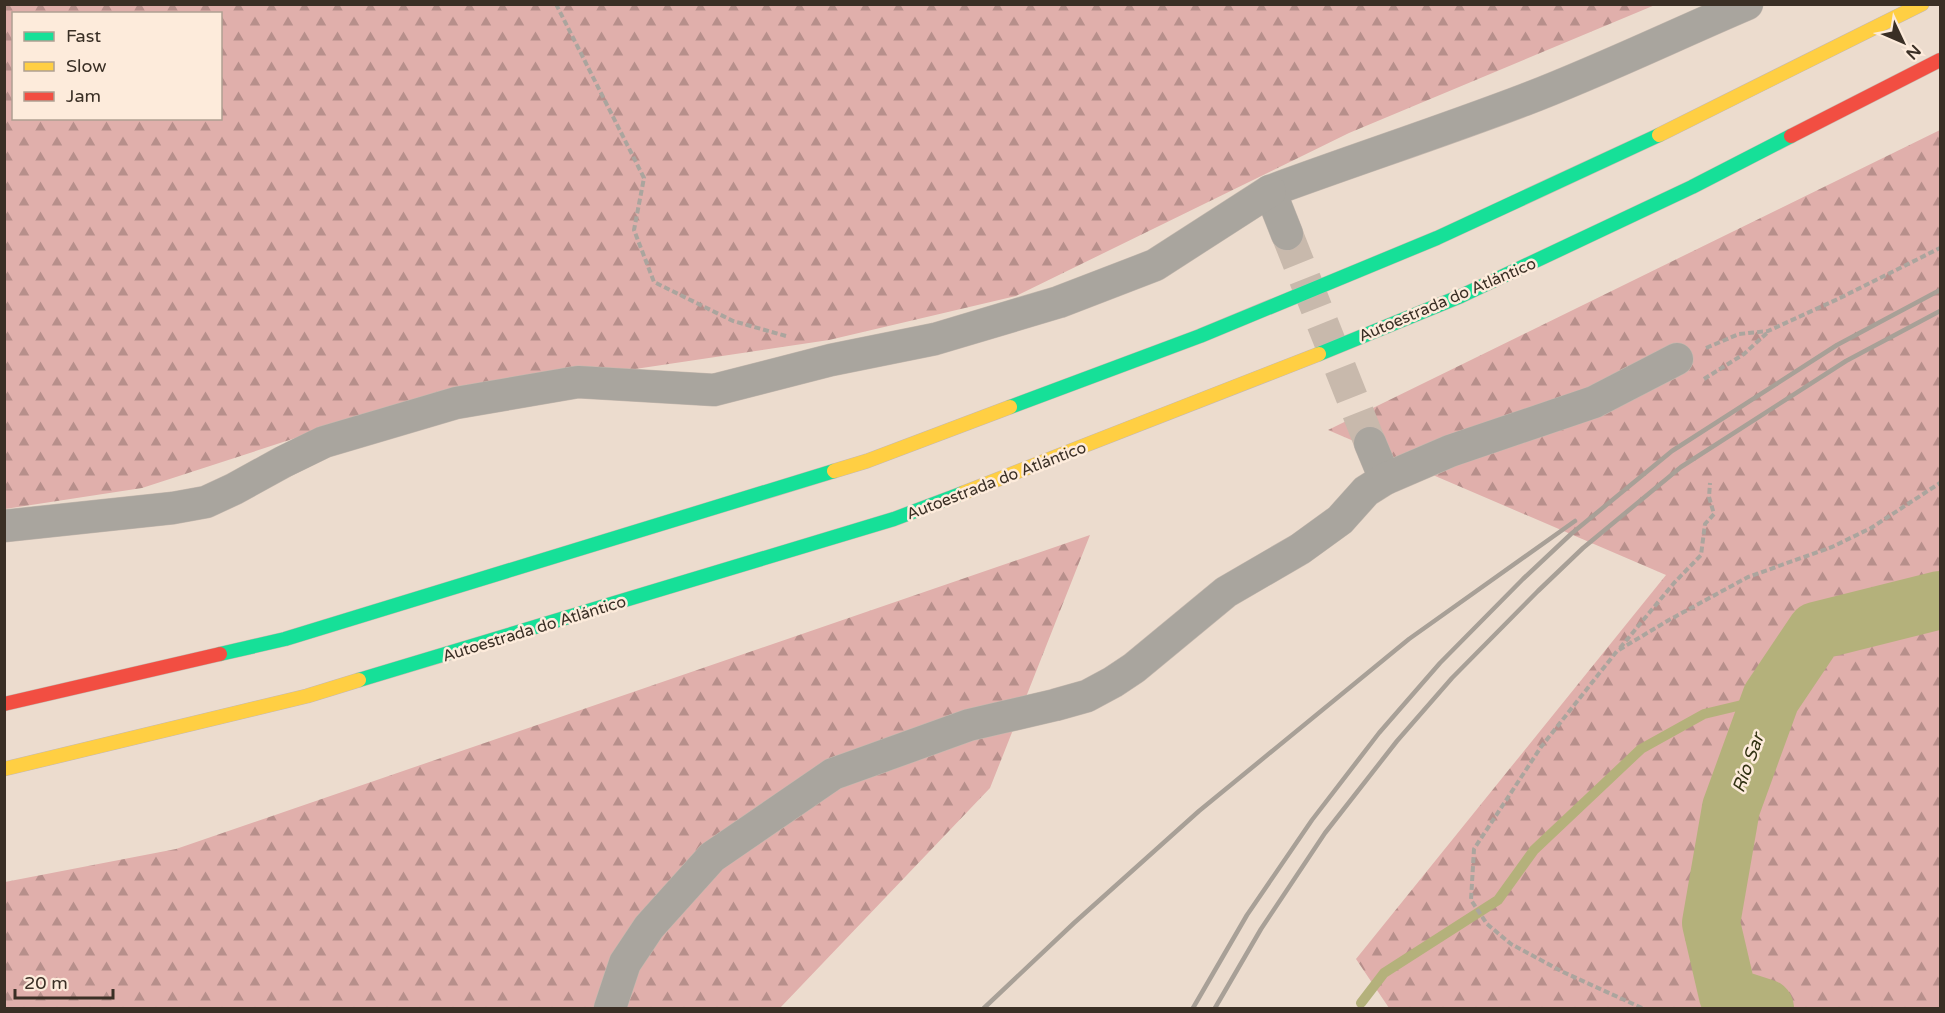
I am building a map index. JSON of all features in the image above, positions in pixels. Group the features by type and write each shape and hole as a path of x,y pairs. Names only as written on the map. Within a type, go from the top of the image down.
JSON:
{"highway":[{"path":"4,704 285,639 867,461 1200,336 1437,238 1664,134 1922,4"},
{"name":"Autoestrada do Atlántico","path":"4,769 307,696 894,519 1227,391 1461,296 1692,187 1941,60"}],"street":[{"path":"4,526 173,508 206,502 324,442 456,403 578,382 714,390 831,360 936,339 1080,294 1155,265 1270,191 1522,100 1618,62 1747,4"},
{"path":"1270,191 1287,234"},
{"path":"610,1008 625,963 649,927 712,857 834,774 969,725 1087,696 1134,668 1226,592 1300,549 1340,520 1366,491 1385,478 1450,452 1686,371"},
{"path":"1370,443 1385,478"}],"path":[{"path":"556,4 644,178 634,230 654,282 733,321 802,342 831,360"},
{"path":"1686,371 1739,334 1768,331 1941,248"},
{"path":"1686,371 1744,354 1768,331"},
{"path":"1642,1008 1563,972 1511,944 1487,924 1471,900 1474,849 1542,747 1617,651 1674,583 1701,555 1705,524 1714,514 1709,497 1710,483"},
{"path":"1617,651 1748,577 1832,547 1871,528 1941,483"}],"green space":[{"path":"5,5 1655,5 1349,133 1016,296 829,340 400,404 142,488 5,509"},
{"path":"1940,130 1940,1008 1389,1008 1356,959 1666,575 1328,430"},
{"path":"1090,535 990,788 780,1008 5,1008 5,882 176,849"}],"waterway":[{"name":"Río Sar","path":"1765,1008 1728,996 1711,923 1731,808 1771,698 1816,631 1940,600"},
{"path":"1361,1003 1384,973 1498,900 1534,850 1641,749 1704,714 1771,698"}],"tunnel":[{"path":"1287,234 1370,443"}],"railway":[{"path":"1193,1008 1247,915 1312,820 1379,733 1440,663 1523,579 1571,534 1672,451 1837,345 1940,290"},
{"path":"1215,1008 1261,929 1325,833 1397,741 1452,678 1538,591 1583,548 1681,467 1846,361 1940,311"},
{"path":"984,1008 1074,923 1199,811 1409,639 1575,521"}],"traffic: fast":[{"path":"1010,407 1200,336 1437,238 1659,135"},
{"path":"1319,354 1461,296 1692,187 1791,136"},
{"path":"220,654 285,639 834,471"},
{"path":"359,680 894,519 963,493"}],"traffic: slow":[{"path":"1659,135 1922,4"},
{"path":"963,493 1319,354"},
{"path":"834,471 867,461 1010,407"},
{"path":"4,769 307,696 359,680"}],"traffic: jam":[{"path":"1791,136 1940,60"},
{"path":"4,704 220,654"}]}
